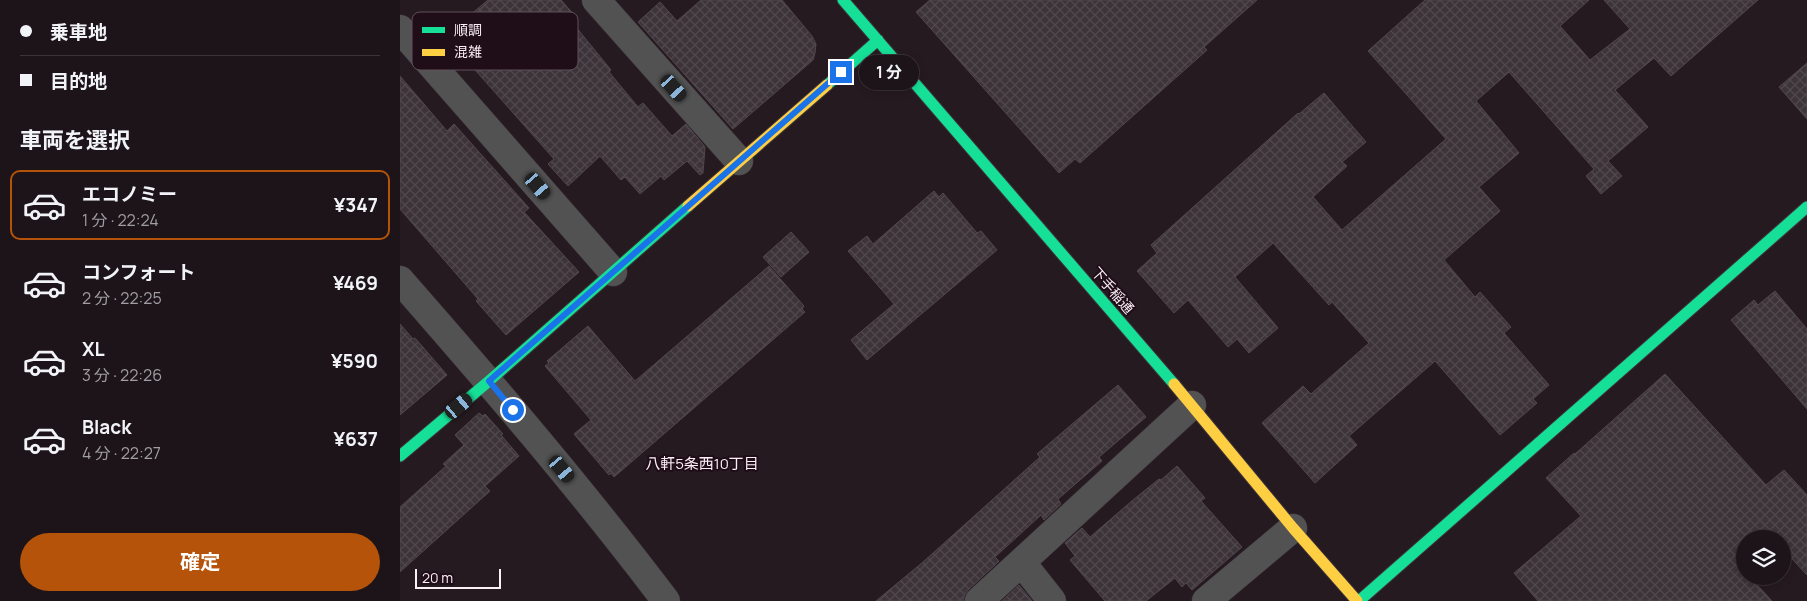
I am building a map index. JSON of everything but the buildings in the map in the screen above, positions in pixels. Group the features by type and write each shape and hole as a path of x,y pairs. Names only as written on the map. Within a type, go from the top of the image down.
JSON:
{"street":[{"path":"596,0 739,161"},
{"name":"下手稲通","path":"843,0 1192,405 1293,528 1358,601"},
{"path":"400,29 412,43"},
{"path":"400,456 489,381 878,40"},
{"path":"436,70 612,272"},
{"path":"1358,601 1807,207"},
{"path":"400,280 489,381 598,512 666,601"},
{"path":"979,601 1192,405"},
{"path":"1206,601 1293,528"},
{"path":"1022,563 1052,601"}],"traffic: fast":[{"path":"843,0 1174,384"},
{"path":"827,85 878,40"},
{"path":"400,456 489,381 688,206"},
{"path":"1359,601 1807,207"}],"traffic: slow":[{"path":"688,206 827,85"},
{"path":"1174,384 1293,528 1357,601"}],"district":[{"name":"八軒5条西10丁目","path":"702,463"}],"route":[{"path":"513,410 489,381 841,72"}]}
